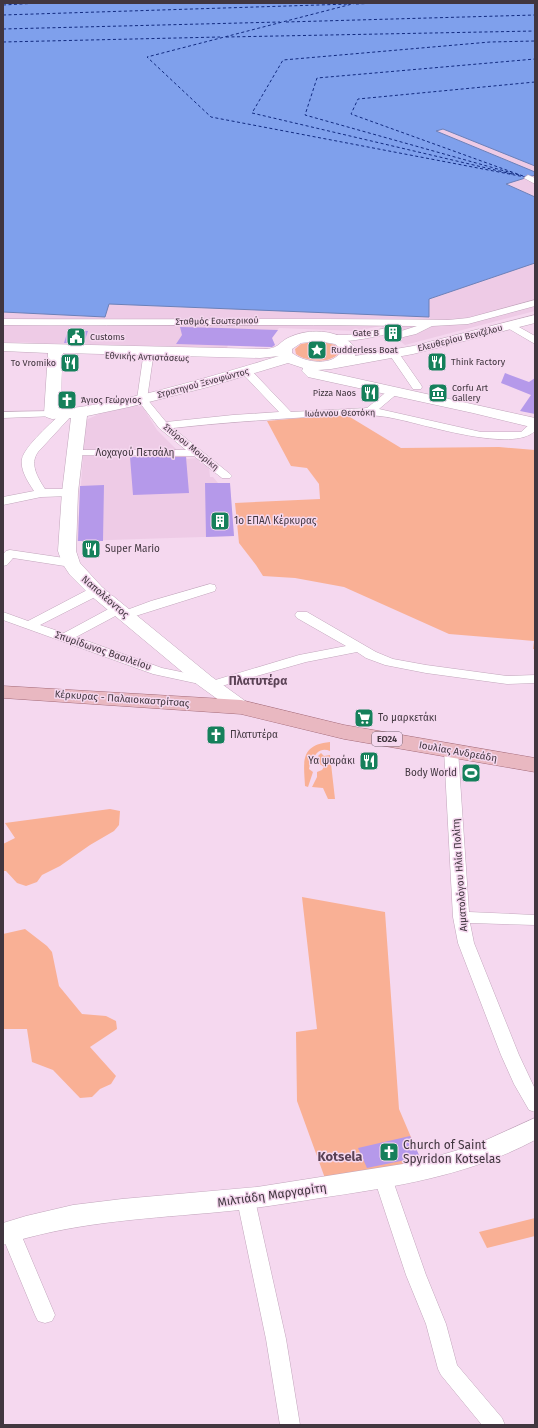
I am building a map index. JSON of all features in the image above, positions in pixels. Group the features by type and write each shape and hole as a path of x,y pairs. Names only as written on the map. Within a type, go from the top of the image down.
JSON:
{"main road":[{"name":"Ελευθερίου Βενιζέλου","path":"339,362 365,360 390,355 535,319"},
{"name":"Εθνικής Αντιστάσεως","path":"286,356 292,342 303,338 328,338 349,346"},
{"name":"Εθνικής Αντιστάσεως","path":"3,346 55,352"},
{"name":"Ελευθερίου Βενιζέλου","path":"349,346 367,354 390,355"},
{"path":"339,362 350,353 348,348 349,346"},
{"name":"Εθνικής Αντιστάσεως","path":"3,352 286,356 302,364 314,365 339,362"},
{"name":"Ναπολέοντος","path":"55,352 74,453 70,492 67,551 71,563 76,572 96,591 208,683 241,707"},
{"name":"Στρατηγού Ξενοφώντος","path":"66,414 142,399 246,371 286,356"},
{"name":"Ιωάννου Θεοτόκη","path":"314,365 309,369 313,374 394,391 535,424"},
{"path":"193,704 208,683"},
{"name":"Κέρκυρας - Παλαιοκαστρίτσας","path":"3,692 241,707"},
{"name":"Ιουλίας Ανδρεάδη","path":"241,707 327,728 535,765"},
{"name":"Μιλτιάδη Μαργαρίτη","path":"7,1233 51,1220 78,1215 246,1200 383,1178 438,1166 474,1155 515,1140 535,1128"}],"street":[{"name":"Σταθμός Εσωτερικού","path":"3,322 120,323 288,321 431,323 468,321 535,303"},
{"path":"328,338 353,338 412,332 431,323"},
{"path":"510,325 535,341"},
{"path":"349,346 393,333"},
{"path":"142,399 148,354"},
{"path":"390,355 417,387"},
{"path":"246,371 288,415"},
{"path":"370,411 394,391"},
{"name":"Σπύρου Μουρίκη","path":"142,399 162,426 226,476"},
{"name":"Ιωάννου Θεοτόκη","path":"162,426 219,419 370,411 487,436 523,434 529,431 535,424"},
{"path":"41,493 29,471 28,455 66,414"},
{"name":"Στρατηγού Ξενοφώντος","path":"3,415 66,414"},
{"name":"Λοχαγού Πετσάλη","path":"74,453 196,453"},
{"path":"3,501 41,493 70,492"},
{"path":"3,562 10,554 71,563"},
{"path":"65,638 122,612 156,604 210,588"},
{"path":"30,625 96,591"},
{"path":"302,615 358,648 380,658 412,667 508,680 535,679"},
{"name":"Σπυρίδωνος Βασιλείου","path":"3,616 167,673 208,683"},
{"path":"208,683 304,658 358,648"},
{"name":"Αιματολόγου Ηλία Πολίτη","path":"451,750 461,917 466,943 523,1084 535,1105"},
{"path":"461,917 535,920"},
{"path":"383,1178 416,1274 436,1324 448,1369 495,1425"},
{"path":"246,1200 276,1339 290,1425"},
{"path":"7,1233 45,1315"}],"shaded area":[{"path":"443,129 535,166 535,172 436,131"},
{"path":"535,175 535,197 506,184"},
{"path":"535,263 535,311 405,345 381,326 356,331 279,328 272,338 275,347 228,345 227,348 3,342 3,312 105,317 109,304 428,317 429,299"},
{"path":"318,341 335,345 339,350 339,353 330,359 318,361 306,359 296,354 295,349 301,344"},
{"path":"141,404 157,430 176,450 80,451 86,420 99,414"},
{"path":"345,414 401,448 499,447 535,450 535,649 533,649 534,641 449,634 344,587 295,578 263,576 239,543 235,503 320,499 319,484 307,468 291,466 267,421"},
{"path":"83,456 186,456 187,459 197,458 209,467 210,477 213,477 218,483 228,483 230,486 234,536 77,541"},
{"path":"330,742 330,751 321,750 316,754 313,762 310,764 309,769 313,772 308,787 305,786 304,763 308,751 320,744"},
{"path":"321,753 324,756 330,755 335,799 328,799 323,788 312,787 317,777 317,772 322,770 324,767 317,762 318,756"},
{"path":"110,809 120,811 119,825 114,831 90,845 60,866 42,875 37,882 26,886 17,883 6,871 3,871 3,844 15,838 5,823"},
{"path":"302,897 385,912 399,1109 422,1163 326,1181 297,1101 296,1032 317,1029"},
{"path":"25,929 47,946 52,952 59,986 82,1014 106,1016 116,1021 117,1029 90,1047 116,1076 111,1084 100,1089 92,1097 80,1098 53,1070 32,1062 27,1029 3,1029 3,934"},
{"path":"535,1218 535,1236 487,1248 479,1232"}],"water":[{"path":"3,3 535,3 535,166 443,129 436,131 535,172 535,175 506,184 535,197 535,263 429,299 429,317 109,304 105,317 3,312"}],"building":[{"path":"180,327 278,330 272,338 275,345 272,347 176,344 182,335"},
{"name":"Customs","path":"68,330 88,331 84,343 64,343"},
{"path":"505,373 529,382 535,378 535,414 520,411 531,395 501,383"},
{"name":"Άγιος Γεώργιος","path":"62,394 74,396 72,405 62,405"},
{"path":"130,457 186,457 189,493 133,495"},
{"path":"205,483 230,483 234,536 206,537"},
{"path":"104,485 103,541 78,541 80,486"},
{"name":"Church of Saint Spyridon Kotselas","path":"410,1136 420,1157 367,1168 358,1148"}],"ferry route":[{"path":"3,5 39,3"},
{"path":"356,3 147,57 211,117 525,177"},
{"path":"356,4 379,3"},
{"path":"3,15 350,4"},
{"path":"286,22 535,15"},
{"path":"3,29 280,22"},
{"path":"226,37 535,31"},
{"path":"3,42 220,37"},
{"path":"512,174 252,113 283,60 490,42 535,41"},
{"path":"519,175 305,115 317,78 535,59"},
{"path":"523,176 351,114 358,99 535,82"}],"place":[{"name":"Gate B","path":"393,333"},
{"name":"Customs","path":"76,337"},
{"name":"Rudderless Boat","path":"317,350"},
{"name":"Think Factory","path":"437,362"},
{"name":"To Vromiko","path":"70,363"},
{"name":"Pizza Naos","path":"370,393"},
{"name":"Corfu Art Gallery","path":"438,393"},
{"name":"Άγιος Γεώργιος","path":"67,400"},
{"name":"1ο ΕΠΑΛ Κέρκυρας","path":"220,521"},
{"name":"Super Mario","path":"91,549"},
{"name":"Το μαρκετάκι","path":"364,718"},
{"name":"Πλατυτέρα","path":"216,735"},
{"name":"Υα ψαράκι","path":"369,761"},
{"name":"Body World","path":"471,773"},
{"name":"Church of Saint Spyridon Kotselas","path":"389,1152"}],"district":[{"name":"Πλατυτέρα","path":"258,681"},
{"name":"Kotsela","path":"340,1156"}]}
